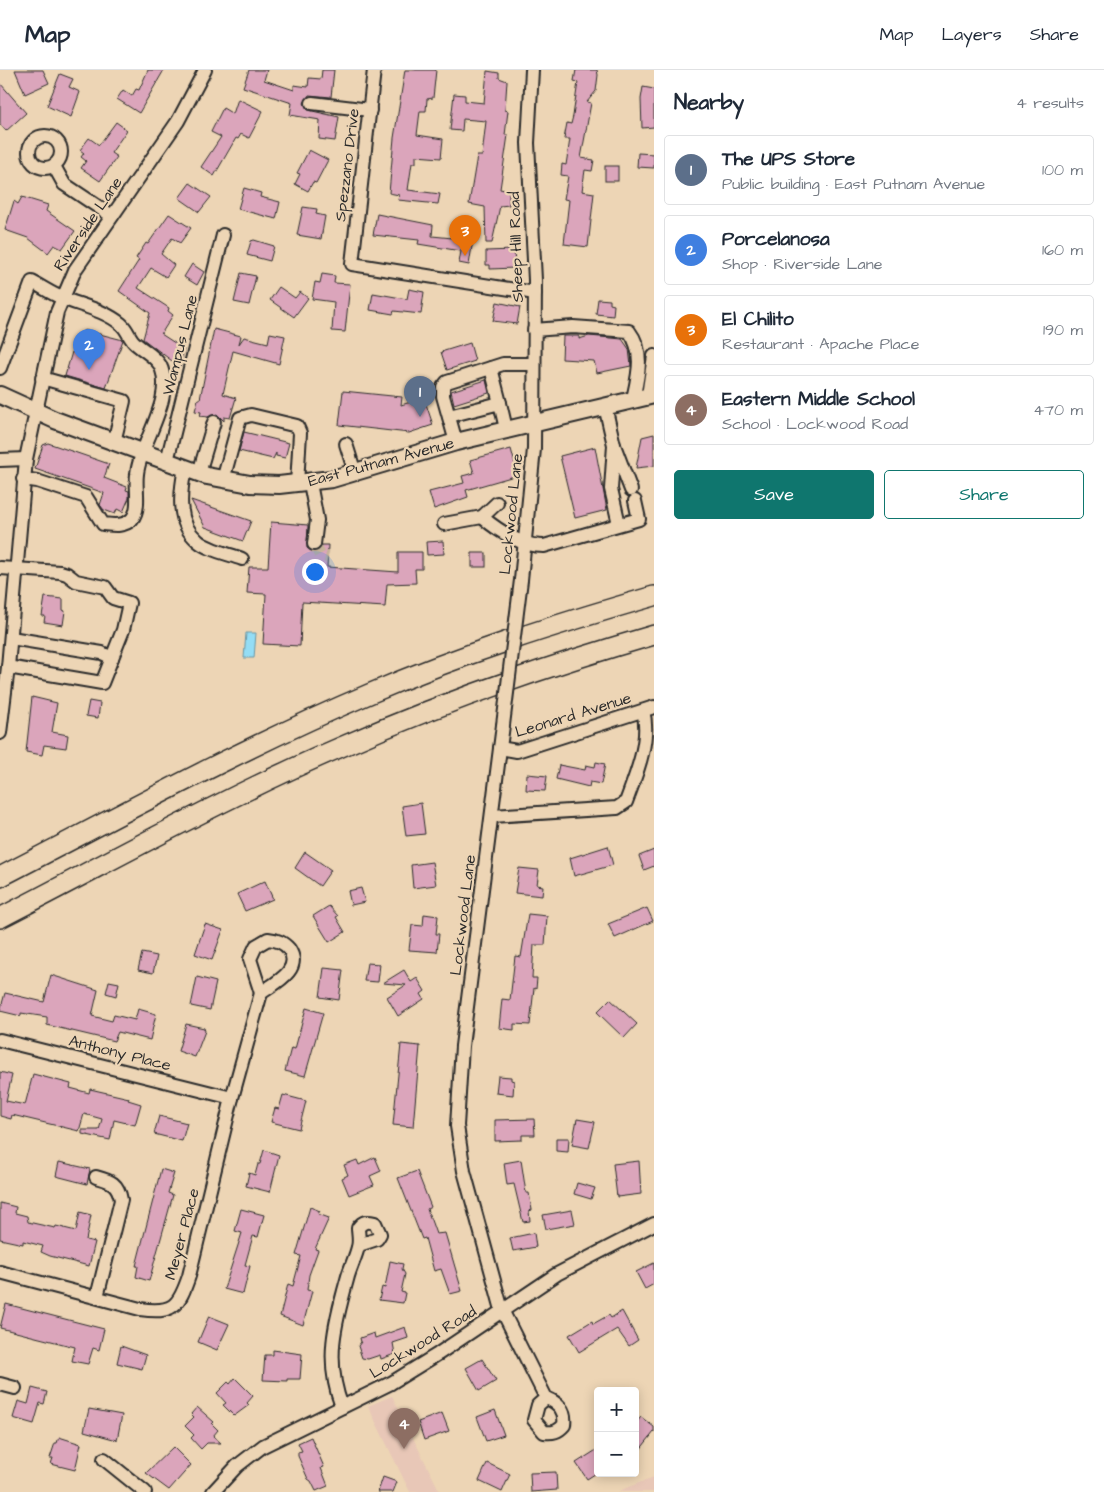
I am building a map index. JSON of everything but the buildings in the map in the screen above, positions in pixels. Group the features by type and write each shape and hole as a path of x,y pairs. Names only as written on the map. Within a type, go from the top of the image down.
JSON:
{"highway":[{"path":"0,877 247,750 370,693 498,644 654,596"},
{"path":"0,918 258,786 340,747 488,688 654,635"}],"main road":[{"name":"East Putnam Avenue","path":"0,395 114,442 192,471 223,480 264,485 304,484 356,473 456,442 645,397"}],"street":[{"name":"Riverside Lane","path":"0,728 11,638 23,479 42,378 62,298 75,270 178,121 205,70"},
{"name":"Spezzano Drive","path":"374,70 352,264 535,293"},
{"name":"Sheep Hill Road","path":"532,70 528,143 535,293 534,423"},
{"path":"312,103 370,110"},
{"path":"54,166 64,184 112,216"},
{"name":"Wampus Lane","path":"167,461 223,236"},
{"path":"1,366 32,282 62,298 96,310 120,323 126,328 134,343 159,363 164,383 152,432 137,473 137,501 134,517 122,525 107,524 100,521 86,497 37,481 23,479"},
{"path":"534,330 573,327 629,331 636,342 645,397"},
{"path":"645,397 654,356"},
{"path":"456,442 443,387 457,378 503,364 533,364"},
{"path":"491,368 506,429"},
{"path":"42,378 124,401 114,442"},
{"path":"449,416 500,403"},
{"path":"482,517 501,532 525,542 544,546 639,519 633,496 614,445 604,406"},
{"path":"223,480 240,418 251,415 297,426 300,433 304,484 317,520 314,544"},
{"path":"214,422 180,503 184,518 192,535 199,543 242,558"},
{"name":"Lockwood Lane","path":"534,423 534,465 462,1046 457,1116 464,1171 502,1310 546,1398"},
{"path":"346,444 356,473"},
{"path":"614,445 611,489 619,524"},
{"path":"0,460 26,459"},
{"path":"444,524 482,517 497,503"},
{"path":"0,568 60,572 67,574 76,581 105,588 113,598 129,602 123,630 104,681 97,684 8,667"},
{"path":"11,638 102,653 112,658"},
{"path":"492,816 617,808 626,802 644,738 648,709"},
{"name":"Leonard Avenue","path":"500,748 517,751 648,709"},
{"name":"Meyer Place","path":"0,1272 154,1311 170,1308 181,1298 192,1267 232,1098 261,993"},
{"name":"Anthony Place","path":"0,1040 232,1098"},
{"path":"96,1177 114,1182 120,1190 121,1200 97,1297"},
{"name":"Lockwood Road","path":"213,1492 237,1466 256,1451 407,1373 557,1274 654,1224"},
{"path":"342,1407 332,1376 332,1348 339,1310 353,1259 359,1245"},
{"path":"0,1384 15,1388"},
{"path":"104,1459 145,1492"}],"shaded area":[{"path":"392,1396 440,1492 410,1492 368,1406"},
{"path":"654,1477 654,1492 616,1492"}],"water":[{"path":"246,633 256,633 254,658 244,658"}],"tunnel":[{"path":"314,544 320,555 328,557"}],"place":[{"name":"El Chilito","path":"465,256"},
{"name":"Porcelanosa","path":"89,370"},
{"name":"The UPS Store","path":"420,417"},
{"name":"Eastern Middle School","path":"404,1449"}]}
